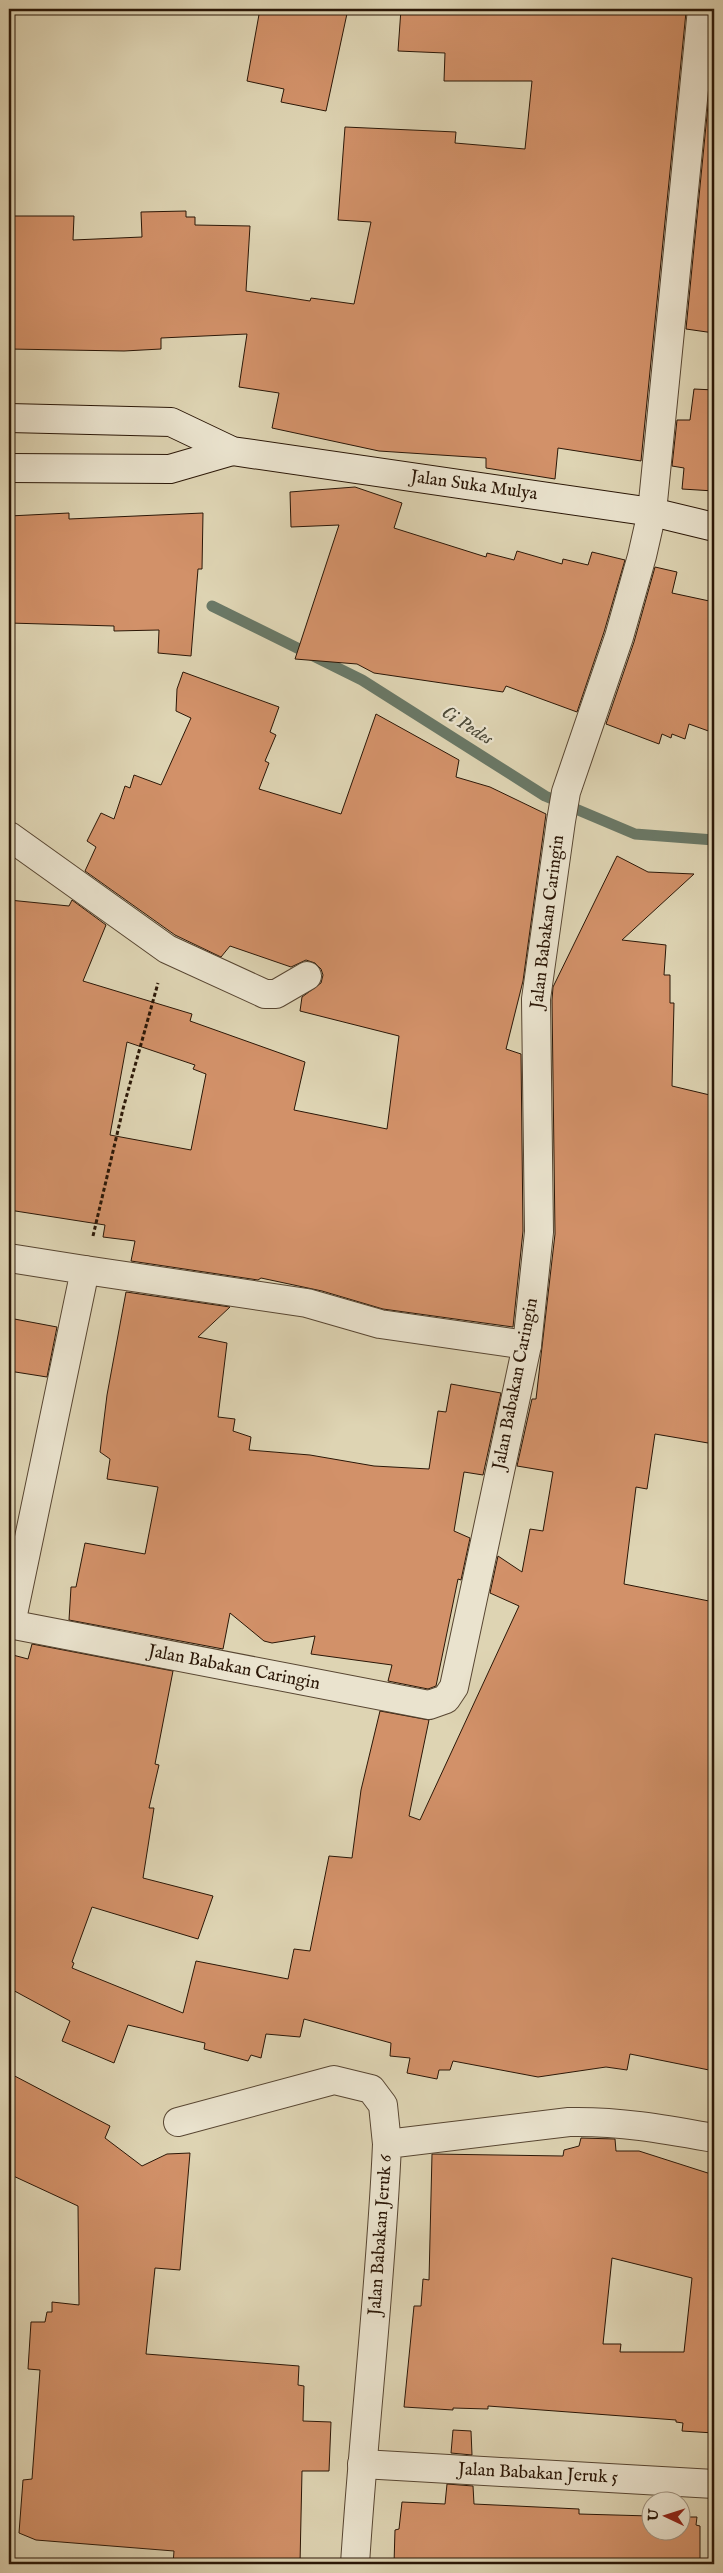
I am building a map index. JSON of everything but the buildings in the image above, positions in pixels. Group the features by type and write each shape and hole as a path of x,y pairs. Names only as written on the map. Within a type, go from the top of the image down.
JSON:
{"street":[{"name":"Jalan Babakan Caringin","path":"10,1624 429,1705 446,1699 454,1686 527,1345 539,1232 536,999 561,821 566,792 619,637 642,556 652,512 702,9"},
{"name":"Jalan Suka Mulya","path":"9,418 171,422 232,451 652,512 714,527"},
{"name":"Jalan Suka Mulya","path":"9,468 170,469 232,451"},
{"path":"9,836 167,949 264,994 276,994 307,976"},
{"path":"9,1258 307,1302 380,1324 527,1345"},
{"path":"10,1624 85,1270"},
{"path":"178,2122 334,2080 371,2089 383,2104 387,2144"},
{"name":"Jalan Babakan Jeruk 6","path":"355,2564 383,2230 387,2144 569,2122 632,2123 714,2138"},
{"name":"Jalan Babakan Jeruk 5","path":"362,2464 714,2484"}],"path":[{"path":"85,1270 123,1109 167,949"}],"waterway":[{"name":"Ci Pedes","path":"212,606 362,680 545,796 635,834 714,840"}]}
